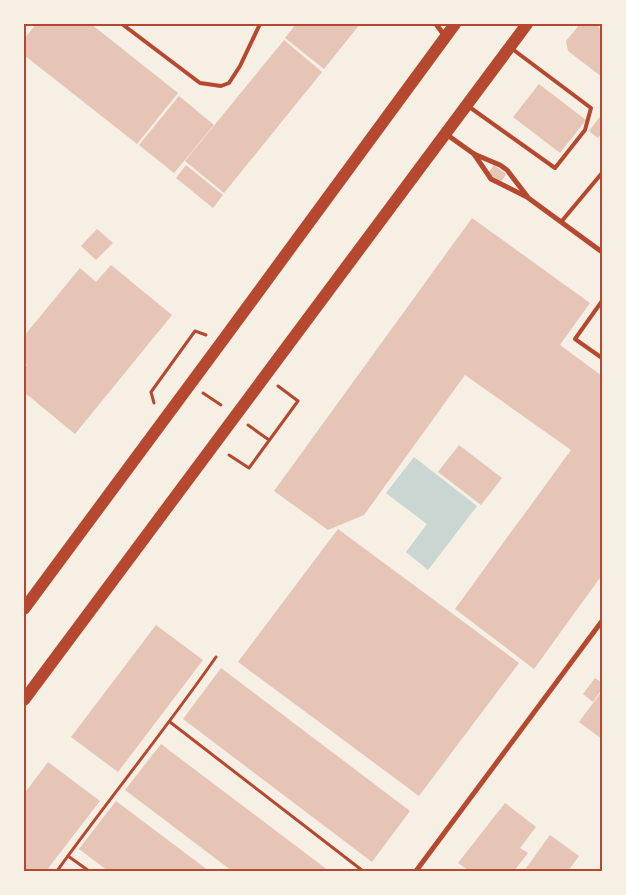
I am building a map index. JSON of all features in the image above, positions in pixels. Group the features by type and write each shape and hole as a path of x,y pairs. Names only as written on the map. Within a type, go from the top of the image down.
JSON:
{"main road":[{"path":"24,609 455,24"},
{"path":"24,700 527,24"}],"street":[{"path":"436,24 445,37"},
{"path":"446,134 474,154 507,170 528,197"},
{"path":"474,154 491,179 528,197 602,252"},
{"path":"416,871 602,621"}],"lane":[{"path":"122,24 200,83 222,86 229,83 240,66 260,24"},
{"path":"466,105 555,168 585,130 591,108 510,47"},
{"path":"561,222 602,173"},
{"path":"602,302 575,340 602,358"}],"path":[{"path":"151,392 195,331"},
{"path":"168,368 176,374"},
{"path":"213,445 249,468 298,401 266,374"},
{"path":"199,390 223,407"},
{"path":"246,423 269,440"},
{"path":"57,871 170,722 216,657"},
{"path":"170,722 363,871"},
{"path":"68,856 89,871"}],"shaded area":[{"path":"414,457 477,506 428,570 406,552 427,524 386,493"}],"building":[{"path":"36,24 91,24 178,93 137,144 24,55 24,39"},
{"path":"296,24 360,24 324,69 285,38"},
{"path":"580,24 596,24 602,32 602,77 568,51 566,41"},
{"path":"284,40 322,72 224,193 185,161"},
{"path":"539,84 586,120 560,153 513,117"},
{"path":"179,96 214,125 174,173 139,145"},
{"path":"602,114 602,133 598,138 589,131"},
{"path":"186,165 223,195 213,208 176,178"},
{"path":"494,165 506,174 501,182 488,173"},
{"path":"472,218 590,303 560,345 602,376 602,575 534,669 455,609 571,450 465,375 364,515 328,530 274,491"},
{"path":"97,229 113,243 96,260 81,246"},
{"path":"111,265 172,315 75,434 24,392 24,368 27,365 24,362 24,336 80,268 96,282"},
{"path":"459,445 502,478 481,505 438,472"},
{"path":"338,529 519,663 419,796 238,662"},
{"path":"156,625 203,660 118,772 71,737"},
{"path":"221,668 410,811 372,862 183,719"},
{"path":"595,678 602,683 602,689 593,702 583,694"},
{"path":"602,691 602,739 579,722"},
{"path":"161,744 329,871 232,871 125,790"},
{"path":"48,762 100,801 46,871 24,871 24,794"},
{"path":"116,801 209,871 108,871 79,849"},
{"path":"505,803 536,827 520,848 528,853 514,871 469,871 458,863"},
{"path":"550,835 579,856 568,871 524,871"}]}
